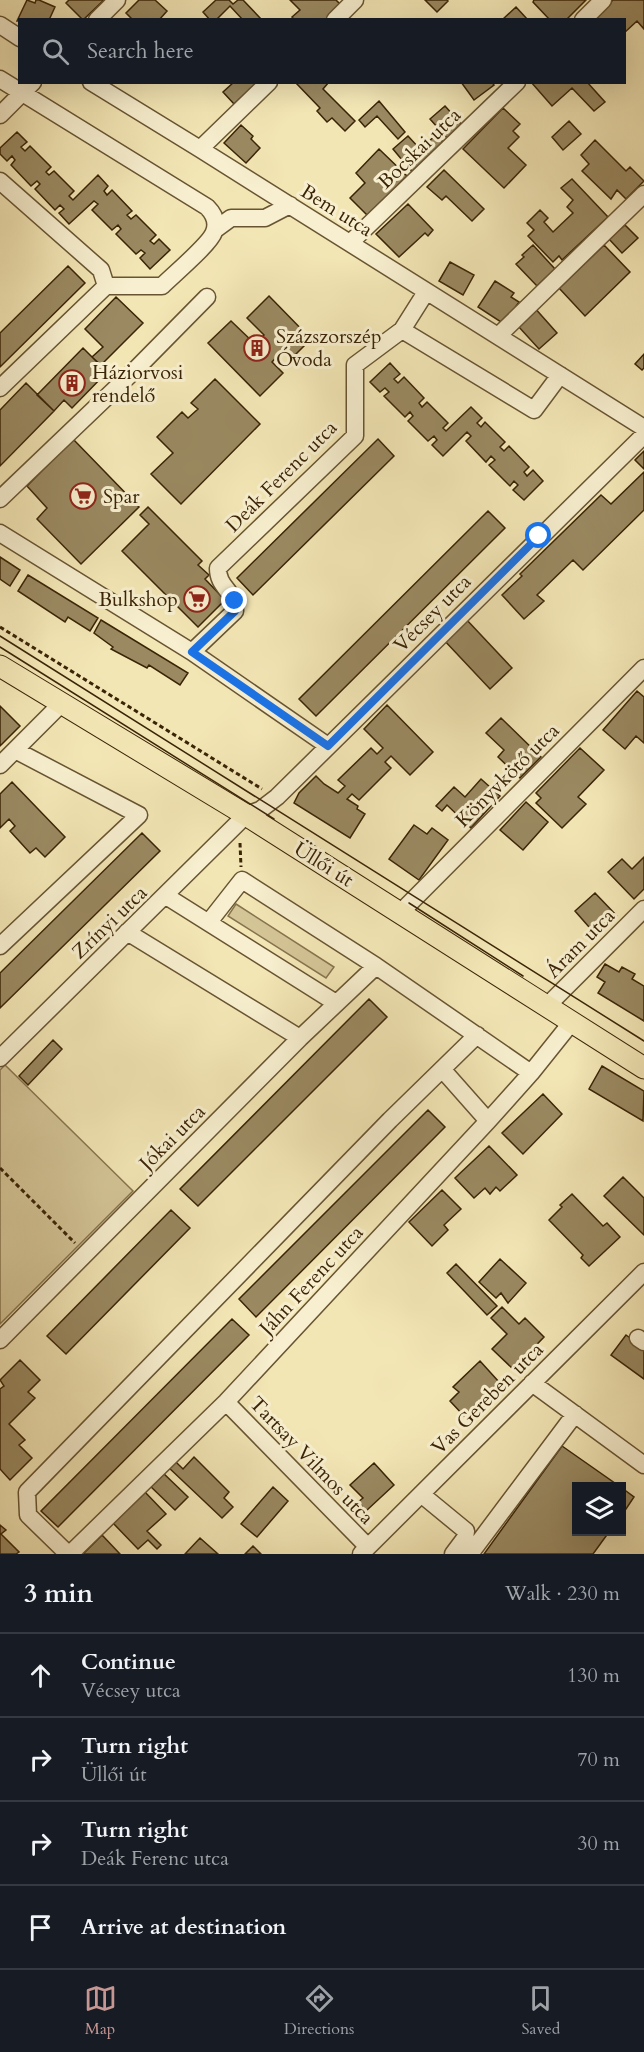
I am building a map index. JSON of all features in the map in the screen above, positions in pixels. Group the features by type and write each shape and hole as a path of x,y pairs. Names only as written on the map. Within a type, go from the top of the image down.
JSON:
{"main road":[{"name":"Üllői út","path":"0,666 62,703 242,819 401,912 644,1068"}],"street":[{"path":"99,18 117,0"},
{"path":"337,18 355,0"},
{"path":"585,18 603,0"},
{"path":"0,25 18,37"},
{"path":"0,79 28,88 207,207 215,219 216,229"},
{"name":"Bem utca","path":"94,84 200,148 644,428"},
{"path":"200,148 267,84"},
{"name":"Bocskai utca","path":"350,243 515,84"},
{"path":"0,115 28,88"},
{"path":"2,188 101,270 106,286"},
{"path":"498,336 644,194"},
{"path":"0,388 106,286 162,286 212,237 216,229 231,218 265,218 290,205"},
{"name":"Deák Ferenc utca","path":"192,652 235,611 235,601 232,594 221,583 218,568 355,436 355,365 402,330 426,292"},
{"path":"0,499 136,369 207,297"},
{"path":"402,330 534,410 560,375"},
{"name":"Vécsey utca","path":"242,819 260,810 277,797 644,435"},
{"path":"0,533 192,652 328,746"},
{"name":"Könyvkötő utca","path":"401,912 644,668"},
{"path":"0,765 62,703"},
{"path":"0,946 139,815 15,750"},
{"name":"Zrínyi utca","path":"0,1058 242,819"},
{"path":"209,922 242,880 376,966 531,1073"},
{"path":"165,896 336,1003"},
{"name":"Áram utca","path":"546,1006 644,909"},
{"path":"127,932 300,1038"},
{"name":"Jókai utca","path":"0,1340 300,1038 376,966"},
{"name":"Jáhn Ferenc utca","path":"69,1554 226,1402 488,1121 571,1023"},
{"path":"69,1554 28,1515 27,1492 477,1035"},
{"path":"442,1069 488,1121"},
{"name":"Vas Gereben utca","path":"364,1552 644,1272"},
{"path":"532,1383 644,1466"},
{"name":"Tartsay Vilmos utca","path":"226,1402 364,1552"},
{"path":"470,1554 575,1414"},
{"path":"421,1494 466,1532 465,1538 453,1554"}],"path":[{"path":"0,627 277,797"},
{"path":"242,819 242,880"},
{"path":"0,1168 87,1254"}],"shaded area":[{"path":"236,904 334,967 326,978 228,916"},
{"path":"5,1065 133,1191 0,1324 0,1070"}],"building":[{"path":"27,0 35,3 39,0 55,7 50,18 18,18"},
{"path":"69,0 104,0 85,18 81,18 66,3"},
{"path":"139,0 155,0 167,11 161,18 131,18 126,13"},
{"path":"216,0 229,0 233,4 238,0 243,0 260,18 241,18 230,6 218,18 208,18 203,12"},
{"path":"290,0 336,0 341,5 328,18 292,17 300,10"},
{"path":"425,0 447,0 448,1 437,12"},
{"path":"534,0 586,0 568,18 548,18 533,2"},
{"path":"613,0 644,0 644,29 637,21 626,31 626,18 594,18"},
{"path":"516,7 526,18 504,18"},
{"path":"232,84 256,84 234,104 223,92"},
{"path":"297,84 327,84 323,89 355,121 345,131 332,118 327,122 317,111 320,108"},
{"path":"462,84 493,84 494,85 474,100"},
{"path":"533,84 589,84 605,102 594,111 572,88 552,106"},
{"path":"379,101 405,132 398,139 377,116 365,127 359,120"},
{"path":"445,106 462,125 447,138 430,119"},
{"path":"503,108 520,124 513,131 519,137 508,148 526,165 504,188 463,149"},
{"path":"569,121 581,134 563,150 552,137"},
{"path":"241,125 253,136 251,139 260,148 246,163 224,143"},
{"path":"17,132 27,142 21,147 25,151 30,146 51,167 46,172 49,175 54,171 74,191 69,196 73,200 98,175 108,186 104,191 107,195 112,190 132,211 127,215 131,219 136,215 156,235 150,241 154,244 159,239 170,250 150,269 140,258 145,253 141,250 136,254 116,234 121,229 118,225 112,230 92,210 98,204 94,201 69,224 59,213 64,209 60,205 55,210 35,189 40,184 37,181 31,186 11,165 15,160 12,156 7,161 0,154 0,148"},
{"path":"436,135 443,142 412,172 393,149 408,136 420,149"},
{"path":"595,140 626,171 630,167 644,181 626,199 617,190 611,199 582,171 589,164 581,155"},
{"path":"379,149 407,176 368,216 350,198 365,183 356,173"},
{"path":"444,170 484,209 472,221 446,196 442,200 427,187"},
{"path":"572,179 608,217 562,260 559,256 553,262 528,236 534,230 527,223 540,210 548,218 544,222 553,232 573,213 567,207 573,200 561,188"},
{"path":"408,204 433,230 428,236 425,233 399,257 376,234"},
{"path":"625,225 638,238 622,253 609,239"},
{"path":"533,245 555,269 537,286 516,264"},
{"path":"604,245 630,272 585,316 559,288"},
{"path":"450,262 474,275 463,295 439,281"},
{"path":"68,266 85,283 0,367 0,333"},
{"path":"495,281 514,293 511,297 519,302 504,324 478,307"},
{"name":"Százszorszép Óvoda","path":"269,296 311,339 291,359 282,351 272,362 283,373 260,396 208,343 231,321 255,344 264,335 247,318"},
{"path":"116,297 143,323 101,365 92,357 103,347 85,329"},
{"path":"533,306 557,333 539,349 518,326"},
{"name":"Háziorvosi rendelő","path":"83,348 107,372 72,408 64,400 54,411 37,395"},
{"path":"644,354 644,368 642,370 635,364"},
{"path":"390,363 400,374 394,379 398,383 404,377 424,398 419,403 422,407 427,402 448,423 443,428 446,431 471,407 482,418 477,423 481,427 485,422 505,442 500,447 504,451 509,446 529,467 524,472 527,476 533,470 543,481 524,500 513,490 518,485 514,481 510,486 489,465 495,460 491,456 486,462 466,441 471,436 467,432 443,456 432,445 437,440 434,436 428,441 408,421 413,416 410,412 405,417 384,396 389,392 385,388 380,392 370,382"},
{"path":"215,379 260,424 181,504 151,474 173,453 157,437 182,412 188,418 198,409 191,403"},
{"path":"26,383 54,411 0,466 0,410"},
{"name":"Spar","path":"73,439 139,507 81,564 37,519 47,508 27,486"},
{"path":"378,439 394,456 253,595 237,578"},
{"path":"644,451 644,469 635,460"},
{"path":"644,472 644,510 583,570 573,560 537,595 544,601 524,619 502,595 522,576 520,574 601,495 611,504"},
{"path":"148,507 202,561 198,565 209,575 205,579 225,600 198,627 122,551 149,524 140,515"},
{"path":"488,511 505,528 316,716 299,699"},
{"path":"0,557 20,570 10,586 0,579"},
{"path":"28,575 98,618 90,631 68,617 65,622 18,591"},
{"path":"465,618 512,668 490,689 443,639"},
{"path":"101,620 188,673 180,685 149,665 147,668 111,649 113,647 94,633"},
{"path":"637,691 644,697 644,743 636,736 625,749 603,730"},
{"path":"387,705 433,752 410,775 391,756 385,762 391,768 359,800 352,794 347,799 365,814 350,838 294,803 299,793 316,776 338,793 345,786 338,780 371,748 377,754 383,748 364,729"},
{"path":"0,706 20,726 0,746"},
{"path":"501,718 541,757 520,778 498,757 504,750 486,733"},
{"path":"580,748 604,770 578,797 586,804 562,828 536,803 541,798 536,793"},
{"path":"481,779 500,796 471,828 447,805 442,811 436,806 454,787 465,797"},
{"path":"12,782 65,837 45,857 36,848 30,853 10,831 15,826 9,819 0,828 0,794"},
{"path":"526,802 548,822 523,850 500,830"},
{"path":"414,825 427,834 432,828 448,840 419,880 389,859"},
{"path":"142,833 160,851 0,1008 0,973"},
{"path":"644,857 644,889 634,899 608,872 622,859 632,869"},
{"path":"595,893 617,916 596,935 575,911"},
{"path":"605,964 619,972 622,967 635,974 632,979 644,986 644,1021 598,993 605,982 597,977"},
{"path":"369,999 387,1017 198,1206 180,1189"},
{"path":"53,1040 62,1049 28,1085 19,1076"},
{"path":"602,1066 644,1091 643,1121 589,1089"},
{"path":"543,1094 562,1114 523,1154 502,1133"},
{"path":"428,1110 445,1127 256,1317 239,1299"},
{"path":"489,1146 517,1175 500,1191 496,1187 490,1194 485,1188 474,1198 455,1178"},
{"path":"623,1177 644,1198 644,1235 604,1196"},
{"path":"442,1190 461,1209 444,1225 448,1230 432,1246 409,1222"},
{"path":"572,1194 603,1226 607,1223 620,1237 589,1266 581,1258 583,1255 549,1220"},
{"path":"171,1210 190,1228 66,1354 47,1336"},
{"path":"500,1259 526,1283 508,1303 501,1293 496,1298 479,1282"},
{"path":"456,1264 497,1306 487,1315 447,1273"},
{"path":"502,1307 519,1324 525,1318 544,1337 513,1369 492,1349 507,1334 491,1318"},
{"path":"232,1319 249,1335 58,1527 41,1511"},
{"path":"626,1335 644,1348 644,1379 611,1355"},
{"path":"20,1360 40,1380 28,1392 35,1398 9,1424 25,1440 19,1445 32,1458 10,1480 0,1469 0,1389 4,1386 0,1380"},
{"path":"480,1361 499,1382 464,1416 450,1401 459,1392 453,1387"},
{"path":"562,1446 613,1482 572,1482 572,1536 606,1536 593,1554 484,1554"},
{"path":"194,1457 229,1492 224,1498 233,1507 222,1518 167,1466 173,1459 183,1469"},
{"path":"374,1463 394,1485 366,1511 358,1502 363,1498 350,1485"},
{"path":"161,1471 188,1497 175,1510 148,1484"},
{"path":"273,1487 288,1501 257,1537 241,1524"},
{"path":"144,1491 166,1514 147,1531 161,1545 157,1549 148,1540 138,1549 112,1522"},
{"path":"626,1491 634,1497 626,1509"},
{"path":"0,1525 6,1530 1,1534 19,1552 16,1554 0,1554"},
{"path":"102,1535 120,1554 83,1554"},
{"path":"200,1538 218,1554 185,1554"},
{"path":"253,1546 261,1554 245,1554"}],"tram line":[{"path":"0,636 644,1041"},
{"path":"0,647 274,819"},
{"path":"409,903 523,976"}],"place":[{"name":"Százszorszép Óvoda","path":"257,348"},
{"name":"Háziorvosi rendelő","path":"72,383"},
{"name":"Spar","path":"83,496"},
{"name":"Bulkshop","path":"197,599"}],"route":[{"path":"235,601 235,611 192,652 328,746 539,536"}]}
